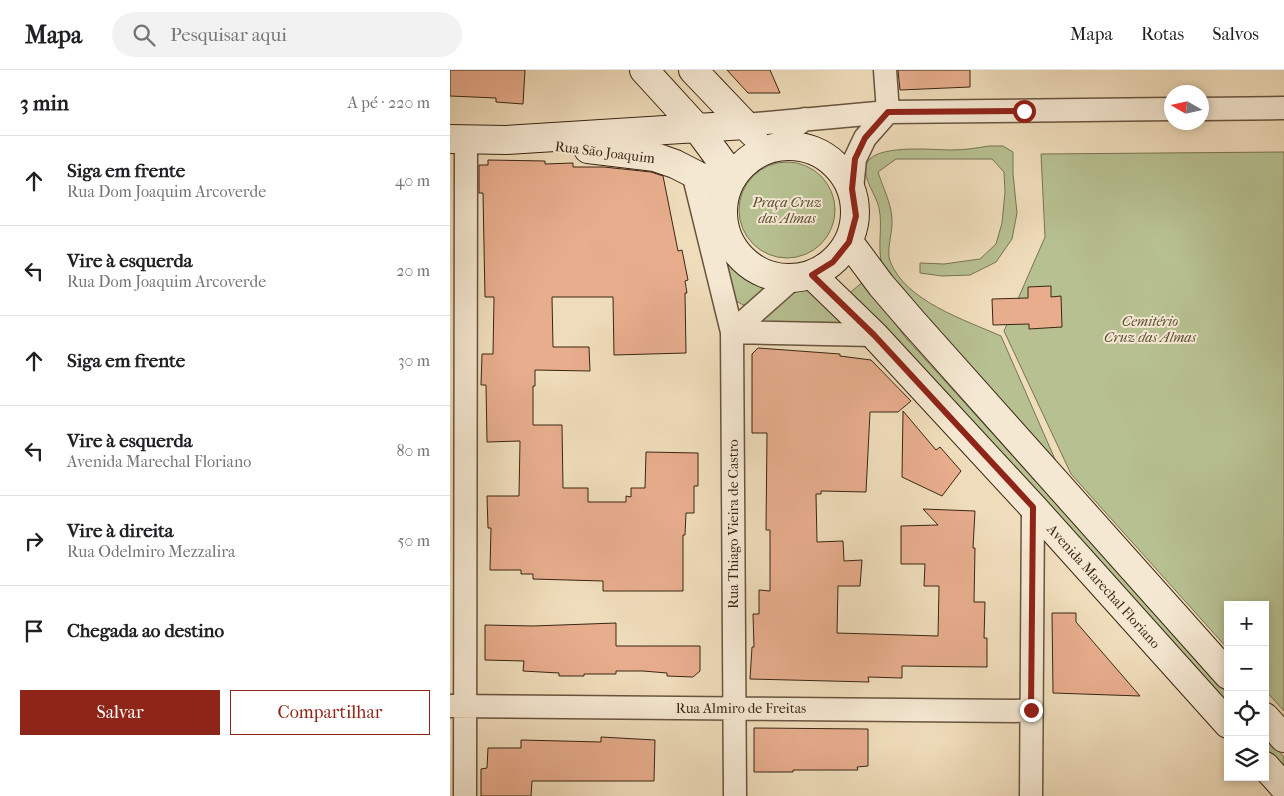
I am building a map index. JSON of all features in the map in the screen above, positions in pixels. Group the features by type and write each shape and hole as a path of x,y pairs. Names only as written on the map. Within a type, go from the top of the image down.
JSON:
{"main road":[{"path":"644,70 697,128 727,190"},
{"path":"692,70 745,125 773,147"},
{"name":"Rua São Joaquim","path":"458,139 506,140 745,125"},
{"name":"Rua São Joaquim","path":"506,140 655,157 727,190"},
{"path":"800,146 822,154 840,169 852,189 856,216 849,242 833,262 802,277 770,276 749,266 733,249 724,228 727,190 742,165 754,155 773,147 800,146"},
{"path":"849,242 880,285 1224,671"},
{"name":"Avenida Marechal Floriano","path":"802,277 874,335 1033,507 1224,720"},
{"path":"1269,721 1284,738"},
{"path":"1269,770 1284,787"}],"street":[{"path":"852,189 855,159 865,138 888,112 885,70"},
{"path":"1209,109 1284,108"},
{"path":"745,125 888,112 1164,109"},
{"path":"773,147 791,129 805,119"},
{"path":"458,139 458,706 465,796"},
{"name":"Rua Thiago Vieira de Castro","path":"693,173 732,332 735,796"},
{"name":"Rua Thiago Vieira de Castro","path":"712,254 727,190"},
{"path":"732,332 802,277"},
{"path":"732,332 874,335"},
{"path":"1031,796 1033,507"},
{"name":"Rua Almiro de Freitas","path":"458,706 1031,710"}],"green space":[{"path":"1003,146 1013,152 1017,213 1012,239 996,262 970,275 942,276 920,273 920,263 944,264 980,259 996,244 1002,223 1005,192 1004,172 992,159 896,159 878,172 891,213 889,257 898,275 922,298 954,316 1001,336 1061,473 882,265 879,208 866,176 866,166 870,159 879,154 904,149 956,150"},
{"name":"Cemitério Cruz das Almas","path":"1284,152 1284,711 1269,694 1269,601 1224,601 1224,645 1071,474 1004,331 1045,237 1041,154"},
{"name":"Praça Cruz das Almas","path":"787,162 805,166 821,176 831,192 835,210 831,228 821,244 805,254 787,258 769,254 753,244 743,228 739,210 743,192 753,176 769,166"},
{"path":"717,249 742,275 771,287 756,302 743,305 733,299"},
{"path":"812,275 874,335 732,332"},
{"path":"864,281 906,338 1224,690 1224,705 846,296"},
{"path":"1269,740 1284,757 1284,771 1269,754"}],"building":[{"path":"450,70 525,70 523,104 496,102 496,98 450,96"},
{"path":"727,70 770,70 780,93 748,93"},
{"path":"898,70 970,70 970,87 900,90"},
{"path":"488,160 545,161 545,164 573,163 573,167 604,167 651,172 663,176 678,251 682,250 688,280 685,281 687,293 685,293 686,353 614,355 613,297 552,297 553,347 589,347 590,371 535,370 533,425 562,425 563,488 588,488 588,502 626,502 626,496 631,497 631,488 645,488 646,452 698,453 698,486 694,486 694,513 686,513 685,535 683,535 683,591 603,591 603,581 533,579 533,574 521,574 521,570 490,570 491,528 488,528 487,496 519,496 520,441 487,442 486,385 481,385 482,354 493,354 494,297 485,297 483,193 479,193 479,165 488,165"},
{"path":"1051,286 1051,297 1061,296 1062,327 1029,329 1029,324 993,325 992,299 1028,298 1028,287"},
{"path":"758,348 840,354 840,356 871,360 911,401 898,412 870,412 866,492 821,491 821,494 816,494 817,542 843,541 844,561 862,560 860,586 838,586 837,633 938,636 939,586 924,586 925,564 901,564 901,526 938,525 923,509 975,511 973,548 975,548 974,602 985,602 984,638 987,638 987,667 902,666 902,678 868,677 869,682 750,679 752,647 754,647 753,614 759,614 759,590 770,591 770,530 766,530 767,433 752,433 752,354"},
{"path":"903,411 936,450 940,447 961,471 942,496 902,477"},
{"path":"1052,613 1076,613 1076,622 1140,696 1053,693"},
{"path":"616,623 616,646 700,646 700,671 693,677 667,676 667,673 643,671 616,671 616,674 559,676 559,673 523,671 524,661 485,660 485,625 533,626"},
{"path":"754,728 868,729 868,766 857,767 858,770 754,772"},
{"path":"601,737 655,740 654,781 532,781 531,796 481,796 481,769 487,768 488,748 521,748 521,740 601,742"}],"route":[{"path":"1024,111 888,112 865,138 855,159 852,189 856,216 849,242 833,262 812,275 874,335 1033,507 1031,710"}]}
